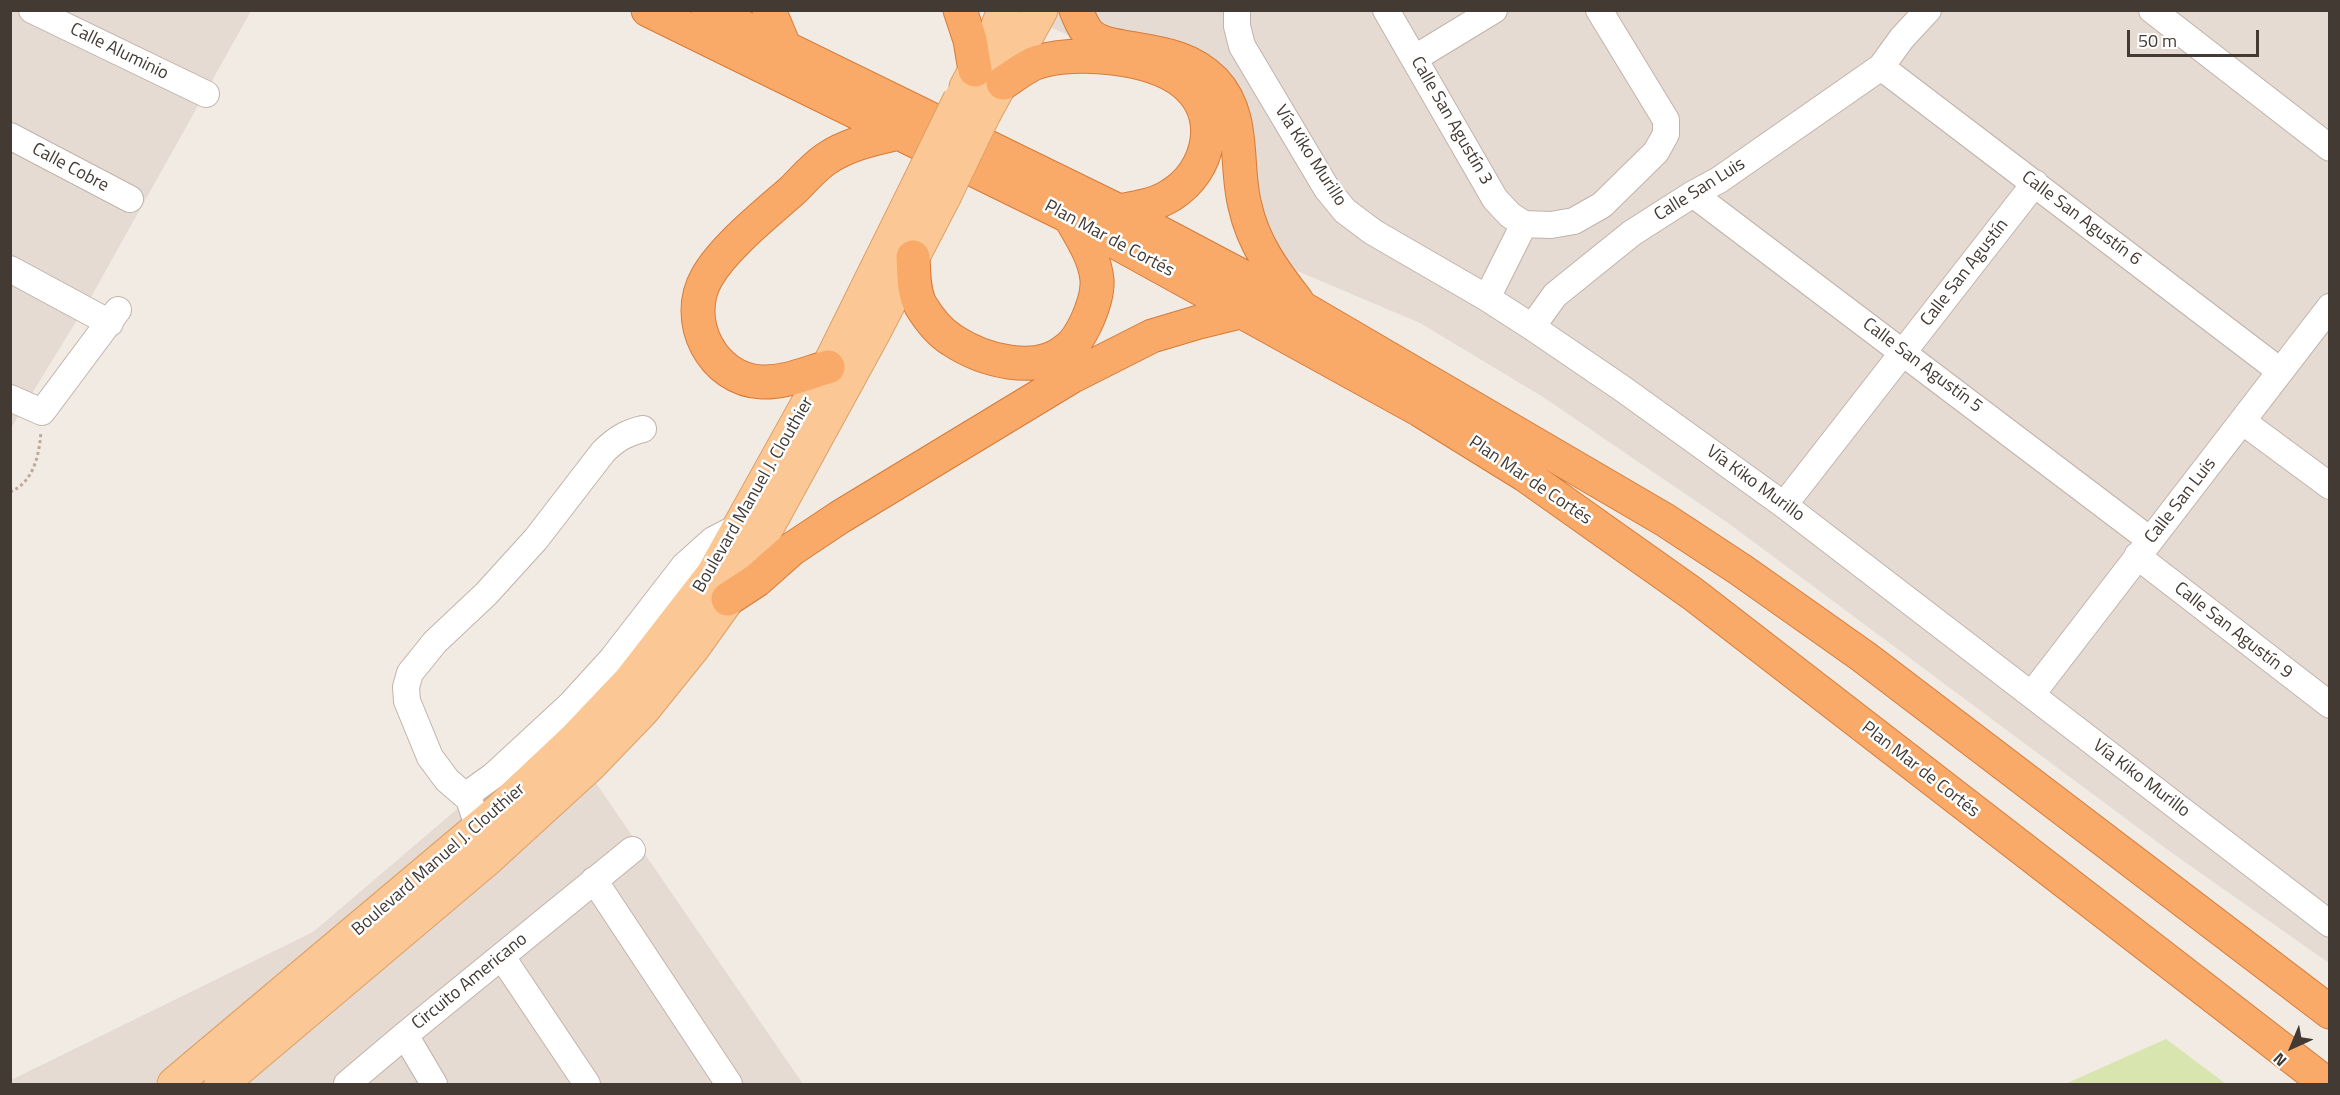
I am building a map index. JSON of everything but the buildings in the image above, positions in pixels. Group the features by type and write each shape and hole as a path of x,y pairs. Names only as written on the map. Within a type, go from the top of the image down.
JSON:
{"highway":[{"name":"Plan Mar de Cortés","path":"648,10 1070,218 1420,410 1525,475 1684,588 2327,1084"},
{"name":"Plan Mar de Cortés","path":"708,10 1119,211 1304,309 1665,520 1741,570 1864,657 2330,1012"},
{"path":"770,10 785,48"},
{"path":"960,10 970,40 989,76 1036,63 1065,58 1109,58 1153,68 1173,76 1194,93 1204,110 1207,127 1208,142 1201,165 1188,183 1170,196 1143,206 1119,211"},
{"path":"1076,10 1087,33 1094,39 1106,44 1175,56 1191,62 1216,83 1232,109 1237,128 1243,196 1254,235 1274,273 1304,309"},
{"path":"828,367 778,381 748,380 728,371 706,346 702,335 697,315 701,290 707,277 733,245 825,159 865,141 899,133"},
{"path":"913,257 915,288 920,305 934,325 952,340 979,354 1010,362 1039,363 1068,349 1080,335 1093,309 1097,280 1095,270 1090,251 1070,218"},
{"path":"728,599 757,580 792,549 840,517 1071,377 1152,336 1244,312"}],"main road":[{"name":"Boulevard Manuel J. Clouthier","path":"989,76 995,33 1004,10"},
{"name":"Boulevard Manuel J. Clouthier","path":"174,1084 474,813 574,740 630,681 713,574 828,367 932,190 989,76 1041,10"},
{"name":"Boulevard Manuel J. Clouthier","path":"221,1084 484,862 590,765 643,710 693,648 728,599 913,257 932,190"}],"street":[{"name":"Calle Aluminio","path":"32,10 206,94"},
{"name":"Vía Kiko Murillo","path":"1237,10 1237,26 1242,46 1327,189 1345,211 1373,232 1487,298 1532,327 1623,389 1784,505 2330,924"},
{"name":"Calle San Agustín 3","path":"1386,10 1495,199 1510,215 1524,224"},
{"path":"1415,58 1494,10"},
{"path":"1487,298 1524,224 1551,225 1574,221 1602,205 1656,152 1666,134 1666,120 1599,10"},
{"name":"Calle San Luis","path":"1532,327 1555,295 1632,233 1719,180 1881,67 1902,38 1928,10"},
{"path":"2152,10 2330,148"},
{"name":"Calle San Agustín 6","path":"1881,67 2280,371"},
{"name":"Calle Cobre","path":"10,136 130,199"},
{"name":"Calle San Agustín","path":"1784,505 2035,183"},
{"name":"Calle San Agustín 5","path":"1693,194 1904,352 2144,548"},
{"path":"10,269 114,316 42,412 10,398"},
{"name":"Calle San Luis","path":"2031,694 2330,307"},
{"path":"2242,421 2330,486"},
{"path":"474,813 430,757 408,701 406,687 410,673 435,642 486,594 536,539 603,452 628,432 643,429"},
{"name":"Calle San Agustín 9","path":"2144,548 2330,705"},
{"name":"Circuito Americano","path":"348,1084 632,849"},
{"path":"594,880 729,1084"},
{"path":"502,957 587,1084"},
{"path":"405,1035 434,1084"}],"path":[{"path":"10,492 18,489 32,475 40,440 42,412"}],"shaded area":[{"path":"1031,10 2329,11 2329,963 2172,853 1728,523 1543,397 1420,323 1276,262 1199,51 1171,38 1068,35 1027,17"},
{"path":"11,11 251,11 91,297 11,428"},
{"path":"552,728 598,786 803,1084 11,1084 11,1080 313,932"}],"green space":[{"path":"2166,1039 2226,1084 2065,1084"}]}
